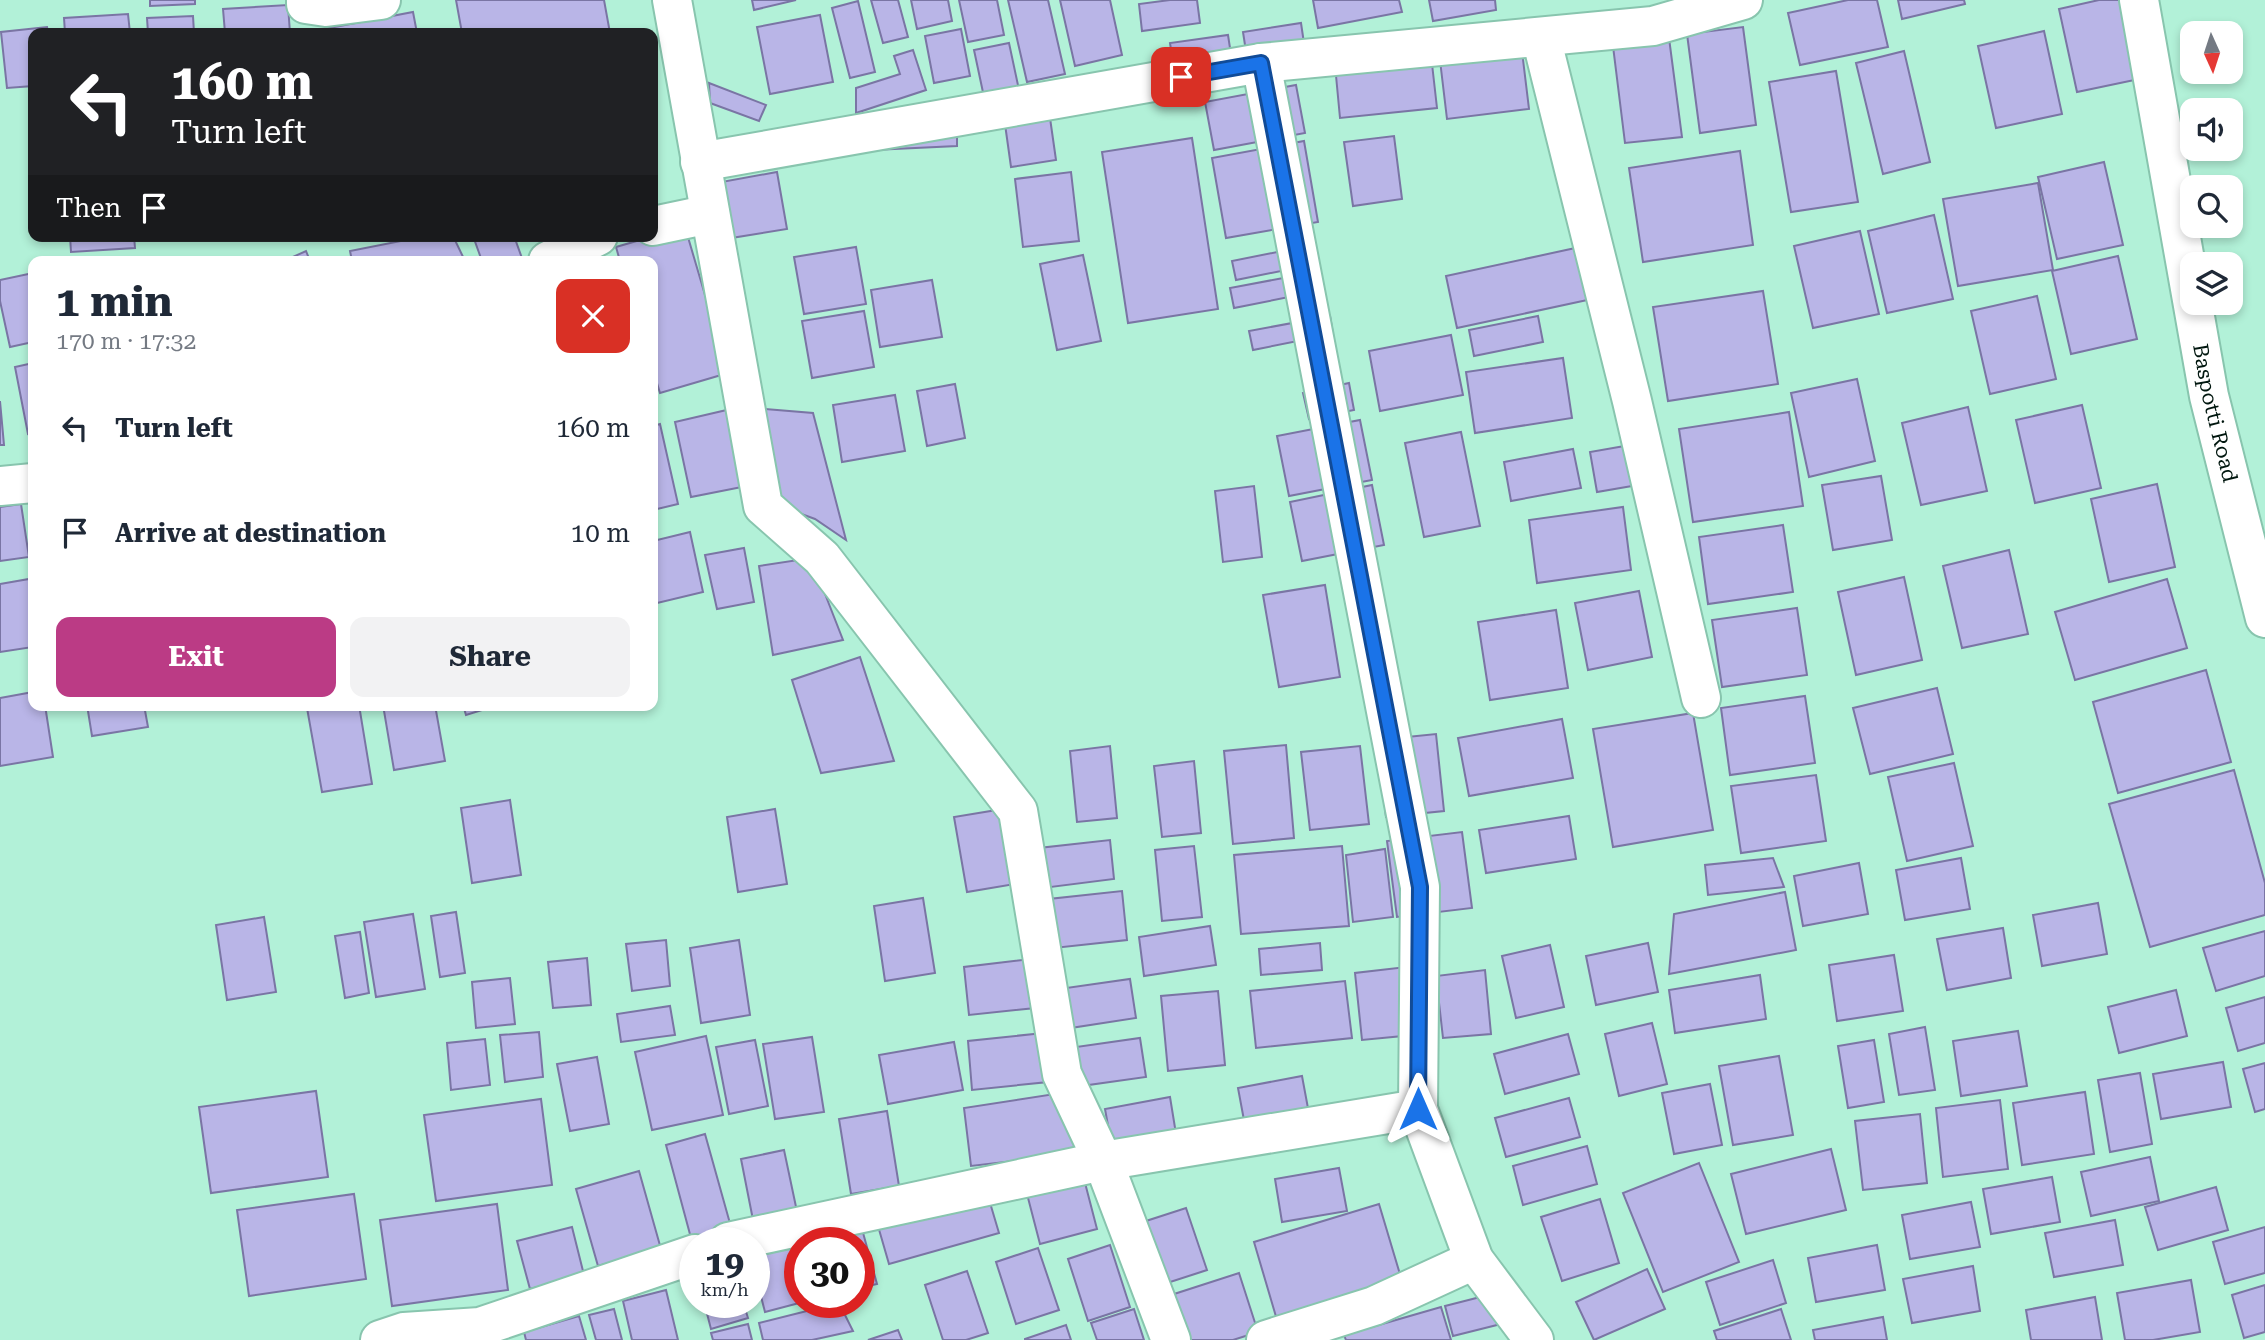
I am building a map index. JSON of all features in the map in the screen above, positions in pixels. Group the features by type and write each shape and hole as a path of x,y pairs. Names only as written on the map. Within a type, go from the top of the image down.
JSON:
{"street":[{"path":"306,0 306,4 326,7 382,0"},
{"path":"672,0 763,506 822,558 1018,811 1062,1074 1103,1161 1171,1340"},
{"path":"700,162 1261,63 1541,37 1650,13 1743,0"},
{"name":"Baspotti Road","path":"2139,0 2208,396 2265,618"},
{"path":"1541,37 1632,401 1701,698"},
{"path":"1261,63 1420,887 1418,1109 1474,1260 1534,1340"},
{"path":"658,225 710,214"},
{"path":"558,256 586,242"},
{"path":"0,486 28,483"},
{"path":"770,1233 1103,1161 1418,1109"},
{"path":"380,1340 404,1332 480,1326 679,1259"},
{"path":"1266,1340 1374,1306 1474,1260"}],"building":[{"path":"150,0 195,0 195,4 150,6"},
{"path":"456,0 604,0 609,28 461,28"},
{"path":"752,0 796,0 754,10"},
{"path":"871,0 898,0 908,37 883,43"},
{"path":"911,0 948,0 952,21 917,29"},
{"path":"959,0 997,0 1004,35 968,42"},
{"path":"1008,0 1048,0 1065,74 1027,82"},
{"path":"1060,0 1110,0 1122,55 1075,66"},
{"path":"1197,0 1200,23 1142,31 1139,4"},
{"path":"1313,0 1399,0 1402,12 1318,28"},
{"path":"1429,0 1495,0 1496,10 1433,21"},
{"path":"1848,0 1877,0 1888,47 1800,65 1788,13"},
{"path":"1898,0 1964,0 1965,4 1902,19"},
{"path":"2099,0 2126,0 2144,78 2077,92 2059,9"},
{"path":"858,1 875,72 850,78 832,8"},
{"path":"288,5 290,28 225,28 223,9"},
{"path":"413,12 416,28 329,28"},
{"path":"128,14 129,28 65,28 64,18"},
{"path":"820,15 833,82 770,94 757,27"},
{"path":"193,16 194,28 148,28 147,18"},
{"path":"1301,23 1305,50 1247,58 1243,32"},
{"path":"1743,27 1756,125 1700,133 1687,34"},
{"path":"28,29 28,86 7,88 1,32"},
{"path":"961,29 970,76 934,83 925,36"},
{"path":"2044,31 2062,114 1996,128 1978,46"},
{"path":"1228,35 1232,61 1174,69 1170,43"},
{"path":"1669,38 1682,137 1625,143 1613,46"},
{"path":"1009,43 1019,90 984,97 974,50"},
{"path":"1521,43 1529,109 1447,119 1439,52"},
{"path":"913,50 926,90 856,113 856,88 900,74 894,56"},
{"path":"1904,51 1930,162 1883,174 1856,63"},
{"path":"1431,55 1437,108 1340,118 1335,65"},
{"path":"1836,71 1858,202 1791,212 1769,82"},
{"path":"709,83 766,105 759,121 710,103"},
{"path":"1296,85 1305,133 1214,150 1205,102"},
{"path":"1049,111 1056,160 1011,167 1004,117"},
{"path":"957,130 957,146 873,150"},
{"path":"1394,136 1402,199 1353,206 1344,142"},
{"path":"1192,138 1218,309 1128,323 1102,152"},
{"path":"1304,141 1318,222 1226,238 1212,158"},
{"path":"1740,151 1753,245 1643,262 1629,168"},
{"path":"2104,162 2123,245 2057,259 2038,177"},
{"path":"777,172 787,229 725,239 716,183"},
{"path":"1071,172 1079,241 1023,247 1015,179"},
{"path":"2038,183 2053,270 1958,286 1943,199"},
{"path":"1934,215 1953,299 1887,313 1868,231"},
{"path":"685,227 728,373 660,393 658,256 619,256 616,247 633,242 658,242 658,235"},
{"path":"1860,231 1879,314 1813,328 1794,246"},
{"path":"70,242 134,242 135,248 71,252"},
{"path":"396,242 456,242 463,256 351,256 350,251"},
{"path":"475,242 516,242 521,256 480,256"},
{"path":"1312,245 1316,264 1236,280 1232,261"},
{"path":"856,247 866,304 804,314 794,257"},
{"path":"1580,247 1592,299 1457,328 1446,276"},
{"path":"306,251 308,256 295,256"},
{"path":"1083,255 1101,341 1057,350 1040,264"},
{"path":"2118,256 2137,339 2071,354 2052,271"},
{"path":"1310,273 1314,292 1234,308 1230,288"},
{"path":"28,274 28,343 10,347 0,301 0,280"},
{"path":"932,280 942,337 880,347 871,290"},
{"path":"1763,291 1778,384 1668,401 1653,307"},
{"path":"2037,296 2056,379 1990,394 1971,311"},
{"path":"864,311 874,367 812,378 802,321"},
{"path":"1330,316 1333,334 1253,350 1249,331"},
{"path":"1538,316 1543,342 1474,356 1469,330"},
{"path":"1451,335 1463,395 1380,411 1369,351"},
{"path":"1563,358 1572,418 1475,433 1466,372"},
{"path":"28,364 28,434 15,367"},
{"path":"1857,379 1875,461 1809,477 1791,393"},
{"path":"1349,383 1354,410 1309,419 1303,393"},
{"path":"955,384 965,438 927,446 917,391"},
{"path":"895,395 905,451 842,462 833,405"},
{"path":"0,401 4,445 0,445"},
{"path":"2082,405 2101,488 2035,503 2016,420"},
{"path":"1968,407 1987,491 1921,505 1902,423"},
{"path":"752,408 813,413 846,540 815,519 785,508 770,478"},
{"path":"731,409 752,485 691,497 675,422"},
{"path":"1789,412 1803,506 1693,522 1679,429"},
{"path":"1360,420 1372,480 1289,496 1277,436"},
{"path":"658,425 678,504 658,509"},
{"path":"1461,432 1480,526 1424,537 1405,443"},
{"path":"1659,440 1667,480 1597,492 1590,452"},
{"path":"1573,449 1581,488 1511,501 1504,462"},
{"path":"1881,476 1892,540 1833,550 1822,485"},
{"path":"2157,484 2175,567 2109,582 2091,499"},
{"path":"1372,485 1384,545 1302,561 1290,502"},
{"path":"1254,486 1262,557 1223,562 1215,491"},
{"path":"21,504 28,557 0,561 0,507"},
{"path":"1623,507 1631,570 1537,583 1529,520"},
{"path":"1783,525 1793,592 1708,604 1699,537"},
{"path":"690,532 703,592 658,603 658,540"},
{"path":"744,548 754,602 717,609 705,555"},
{"path":"2009,550 2028,634 1962,648 1943,566"},
{"path":"811,558 843,640 773,655 759,566"},
{"path":"1904,577 1922,660 1856,675 1838,592"},
{"path":"28,579 28,648 0,652 0,584"},
{"path":"2167,579 2187,648 2075,680 2055,612"},
{"path":"1325,585 1340,677 1279,687 1263,595"},
{"path":"1639,591 1652,657 1588,670 1575,603"},
{"path":"1797,608 1807,675 1722,687 1712,620"},
{"path":"1556,610 1568,688 1490,700 1478,622"},
{"path":"860,657 894,761 821,773 792,680"},
{"path":"2206,670 2231,762 2118,793 2093,702"},
{"path":"1937,688 1953,754 1870,774 1853,708"},
{"path":"28,693 28,711 46,711 53,757 0,766 0,698"},
{"path":"1805,696 1815,763 1730,775 1721,708"},
{"path":"88,711 145,711 148,727 92,736"},
{"path":"308,711 360,711 372,784 322,792"},
{"path":"384,711 436,711 445,761 394,770"},
{"path":"1693,713 1713,830 1613,847 1593,729"},
{"path":"1562,719 1573,778 1469,796 1458,738"},
{"path":"1436,734 1444,811 1386,817 1378,740"},
{"path":"1286,745 1294,838 1233,844 1224,751"},
{"path":"1110,746 1117,818 1077,822 1070,751"},
{"path":"1360,746 1369,824 1310,830 1301,752"},
{"path":"1194,761 1201,833 1162,837 1154,766"},
{"path":"1954,763 1973,846 1907,861 1888,777"},
{"path":"2234,770 2265,883 2265,915 2150,947 2109,804"},
{"path":"1816,775 1826,841 1741,853 1731,786"},
{"path":"510,800 521,875 472,883 461,808"},
{"path":"775,809 787,884 738,892 727,817"},
{"path":"1003,809 1015,884 967,892 954,817"},
{"path":"1569,816 1576,859 1486,873 1479,830"},
{"path":"1462,832 1472,908 1397,917 1387,841"},
{"path":"1110,840 1114,879 1043,888 1039,848"},
{"path":"1194,846 1202,917 1162,921 1155,850"},
{"path":"1342,846 1349,926 1241,934 1234,855"},
{"path":"1385,849 1393,917 1353,922 1346,855"},
{"path":"1773,858 1784,887 1708,895 1705,865"},
{"path":"1961,858 1970,909 1905,920 1896,870"},
{"path":"1859,863 1868,914 1803,926 1794,876"},
{"path":"1122,891 1127,940 1054,948 1049,899"},
{"path":"1785,892 1796,950 1669,974 1674,914"},
{"path":"923,898 935,973 885,981 874,906"},
{"path":"2098,903 2107,954 2042,966 2033,915"},
{"path":"456,912 465,973 440,977 431,916"},
{"path":"413,914 425,989 376,997 364,922"},
{"path":"264,917 276,992 227,1000 216,925"},
{"path":"1210,926 1216,965 1144,976 1139,937"},
{"path":"2003,928 2011,978 1947,990 1937,939"},
{"path":"2265,931 2265,976 2216,991 2203,948"},
{"path":"360,932 369,993 345,998 335,936"},
{"path":"666,940 670,986 632,991 626,944"},
{"path":"739,940 750,1015 701,1023 690,948"},
{"path":"1320,943 1322,970 1261,975 1259,949"},
{"path":"1648,943 1658,992 1596,1005 1586,956"},
{"path":"1550,945 1564,1007 1516,1018 1502,956"},
{"path":"1894,955 1903,1011 1837,1021 1829,965"},
{"path":"587,958 591,1005 553,1008 548,962"},
{"path":"1040,958 1045,1007 969,1015 964,967"},
{"path":"1406,967 1413,1035 1362,1040 1355,973"},
{"path":"1485,970 1491,1034 1443,1038 1436,976"},
{"path":"1760,975 1766,1019 1675,1033 1669,990"},
{"path":"510,978 515,1024 476,1028 472,982"},
{"path":"1130,979 1136,1018 1064,1029 1059,989"},
{"path":"1345,981 1352,1038 1256,1048 1250,991"},
{"path":"2176,990 2187,1036 2119,1053 2108,1007"},
{"path":"1218,991 1225,1065 1168,1071 1161,996"},
{"path":"2265,997 2265,1043 2238,1051 2226,1008"},
{"path":"670,1006 675,1035 621,1042 617,1014"},
{"path":"1652,1023 1667,1084 1619,1096 1605,1034"},
{"path":"1925,1027 1935,1090 1899,1095 1889,1034"},
{"path":"2018,1031 2027,1086 1961,1096 1953,1041"},
{"path":"539,1032 543,1077 505,1082 500,1035"},
{"path":"1043,1033 1048,1082 972,1090 968,1041"},
{"path":"1568,1034 1579,1074 1505,1094 1494,1054"},
{"path":"706,1036 723,1115 652,1130 635,1052"},
{"path":"812,1037 824,1112 775,1119 763,1044"},
{"path":"1140,1038 1146,1077 1074,1087 1069,1048"},
{"path":"485,1039 490,1085 451,1090 447,1043"},
{"path":"755,1040 768,1106 729,1114 716,1047"},
{"path":"1874,1040 1884,1102 1848,1108 1838,1046"},
{"path":"954,1042 963,1090 888,1104 879,1055"},
{"path":"1779,1056 1793,1135 1733,1145 1719,1066"},
{"path":"597,1057 609,1124 570,1131 557,1064"},
{"path":"2223,1062 2231,1107 2161,1119 2153,1074"},
{"path":"2265,1063 2265,1109 2255,1112 2243,1069"},
{"path":"2140,1073 2152,1144 2110,1152 2098,1080"},
{"path":"1302,1076 1310,1119 1246,1131 1238,1088"},
{"path":"1710,1084 1722,1145 1674,1154 1662,1093"},
{"path":"316,1091 328,1177 211,1193 199,1107"},
{"path":"2085,1092 2094,1154 2022,1165 2013,1103"},
{"path":"1061,1093 1081,1153 971,1166 964,1108"},
{"path":"1170,1097 1177,1140 1113,1153 1105,1109"},
{"path":"1569,1098 1580,1137 1506,1157 1495,1118"},
{"path":"541,1099 552,1185 436,1201 424,1115"},
{"path":"2000,1100 2008,1169 1943,1177 1936,1108"},
{"path":"887,1111 899,1186 851,1194 839,1119"},
{"path":"1920,1114 1927,1183 1863,1190 1855,1121"},
{"path":"705,1134 731,1227 688,1227 666,1145"},
{"path":"1587,1146 1597,1184 1523,1205 1513,1166"},
{"path":"1831,1149 1846,1210 1746,1234 1731,1174"},
{"path":"784,1150 799,1221 754,1227 741,1159"},
{"path":"2150,1157 2159,1201 2091,1216 2081,1172"},
{"path":"1699,1163 1739,1262 1663,1292 1623,1193"},
{"path":"1339,1168 1347,1211 1282,1222 1275,1179"},
{"path":"639,1171 661,1249 598,1266 576,1189"},
{"path":"2052,1177 2060,1222 1991,1234 1983,1189"},
{"path":"1084,1179 1097,1229 1040,1244 1027,1194"},
{"path":"2216,1187 2228,1230 2158,1250 2145,1207"},
{"path":"354,1194 366,1279 249,1296 237,1210"},
{"path":"988,1196 999,1233 889,1264 878,1226"},
{"path":"1600,1199 1619,1263 1562,1281 1541,1217"},
{"path":"1971,1202 1980,1247 1910,1259 1902,1215"},
{"path":"497,1204 508,1290 392,1306 380,1220"},
{"path":"1379,1204 1402,1281 1277,1320 1254,1242"},
{"path":"1186,1208 1207,1270 1164,1284 1143,1222"},
{"path":"2115,1220 2123,1265 2054,1277 2045,1233"},
{"path":"572,1227 584,1275 530,1289 517,1241"},
{"path":"2265,1227 2265,1273 2225,1284 2213,1242"},
{"path":"1110,1245 1130,1307 1088,1321 1068,1259"},
{"path":"1877,1245 1885,1290 1816,1302 1808,1258"},
{"path":"1038,1248 1059,1310 1016,1324 996,1262"},
{"path":"784,1249 784,1307 770,1311 770,1252"},
{"path":"1773,1260 1786,1303 1720,1325 1706,1282"},
{"path":"1973,1266 1980,1311 1912,1323 1903,1279"},
{"path":"1647,1269 1665,1309 1594,1340 1576,1302"},
{"path":"967,1271 988,1333 966,1340 943,1340 925,1285"},
{"path":"1239,1273 1258,1332 1233,1340 1182,1340 1168,1296"},
{"path":"2191,1280 2200,1332 2153,1340 2125,1340 2117,1293"},
{"path":"2265,1285 2265,1332 2244,1338 2232,1295"},
{"path":"666,1290 678,1340 632,1340 623,1301"},
{"path":"1496,1293 1505,1323 1453,1336 1445,1306"},
{"path":"2095,1297 2102,1340 2031,1340 2026,1310"},
{"path":"1441,1307 1451,1340 1346,1340 1344,1335"},
{"path":"614,1309 622,1340 596,1340 589,1315"},
{"path":"1134,1309 1144,1340 1097,1340 1091,1323"},
{"path":"1781,1309 1791,1340 1717,1340 1714,1331"},
{"path":"579,1316 586,1340 526,1340 524,1332"},
{"path":"784,1317 846,1318 853,1331 812,1340 763,1340 759,1323"},
{"path":"1883,1317 1887,1340 1815,1340 1813,1330"},
{"path":"708,1318 748,1318 711,1329"},
{"path":"748,1324 752,1340 713,1340 711,1333"},
{"path":"1066,1325 1071,1340 1025,1340 1025,1339"},
{"path":"898,1330 902,1340 868,1340"}],"route":[{"path":"1181,77 1261,63 1420,887 1418,1109"}]}
